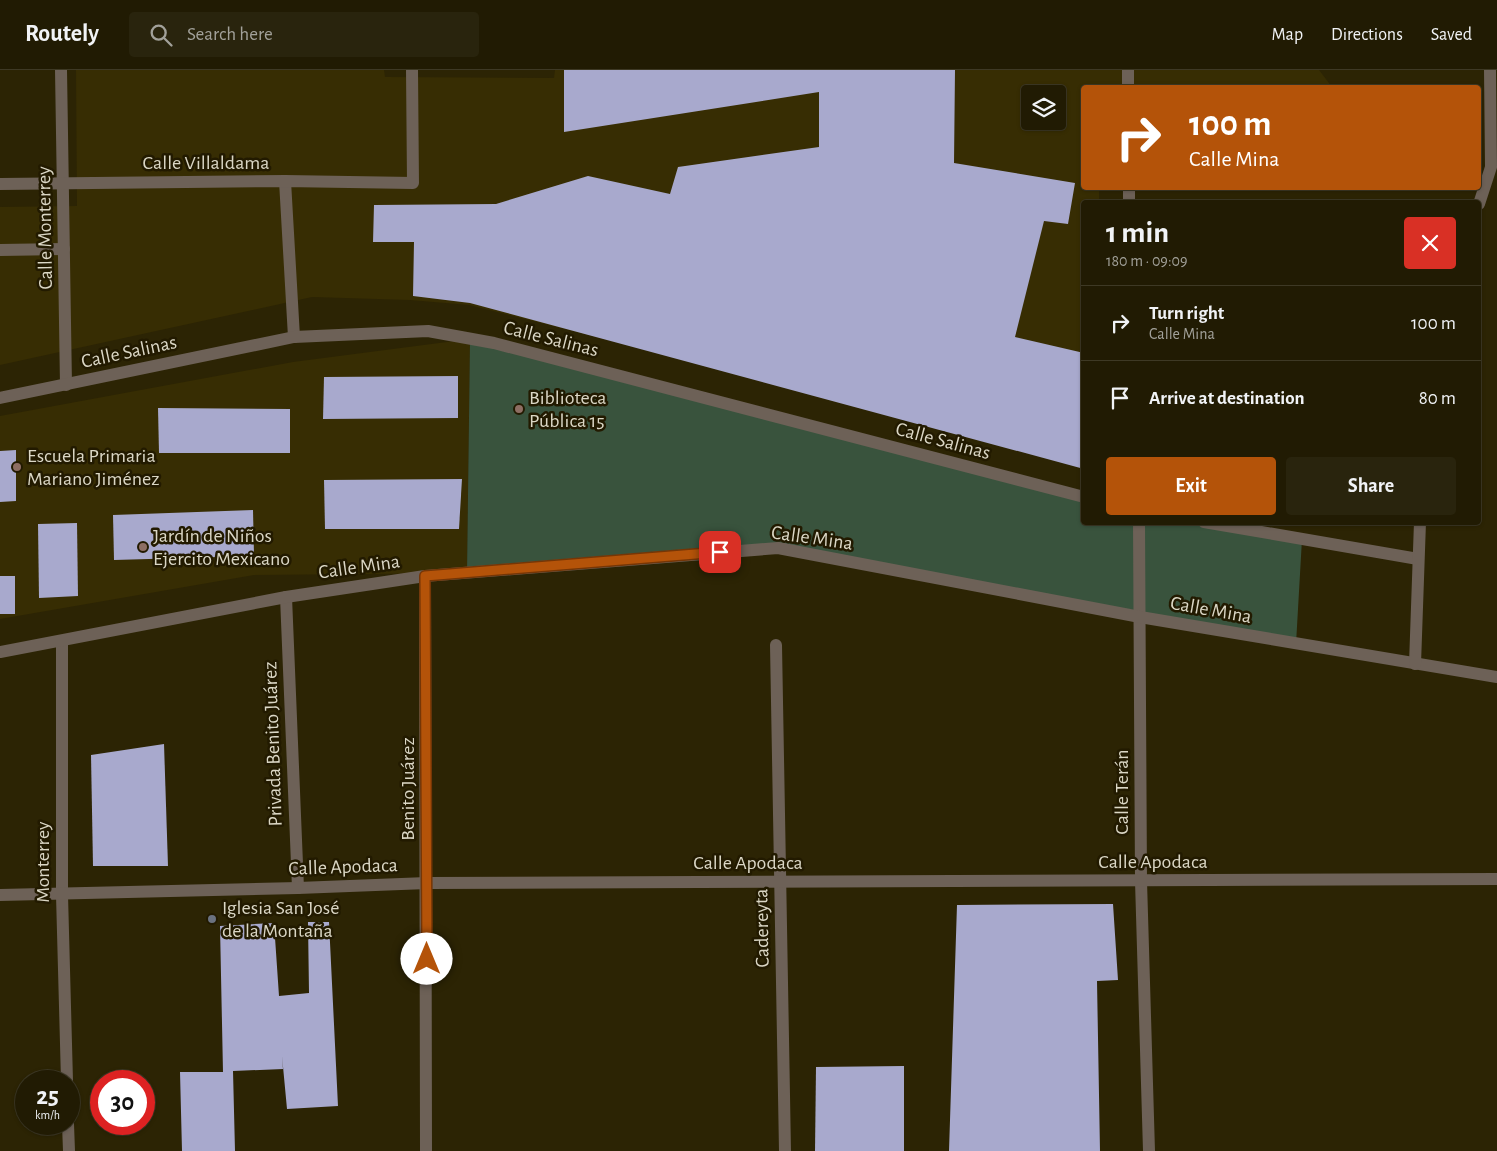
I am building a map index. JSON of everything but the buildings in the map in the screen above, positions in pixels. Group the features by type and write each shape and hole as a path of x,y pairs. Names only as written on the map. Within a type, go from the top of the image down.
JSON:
{"street":[{"name":"Calle Monterrey","path":"61,70 66,385"},
{"name":"Calle Villaldama","path":"0,184 285,181 413,183 412,70"},
{"path":"1128,70 1128,85"},
{"path":"1480,200 1489,167 1490,70"},
{"path":"285,181 294,336"},
{"path":"0,250 64,249"},
{"name":"Calle Salinas","path":"0,398 294,336 428,331 494,343 1081,496"},
{"name":"Calle Terán","path":"1139,525 1141,881 1150,1151"},
{"path":"1221,525 1418,559"},
{"path":"1415,664 1420,525"},
{"name":"Calle Mina","path":"0,652 62,642 286,597 425,576 778,548 1140,617 1497,677"},
{"name":"Benito Juárez","path":"425,576 426,1151"},
{"name":"Privada Benito Juárez","path":"286,597 298,888"},
{"name":"Monterrey","path":"62,642 62,895 67,1070"},
{"name":"Cadereyta","path":"776,645 785,1151"},
{"name":"Calle Apodaca","path":"0,895 62,895 427,883 1497,878"},
{"path":"68,1135 69,1151"}],"shaded area":[{"path":"76,70 384,70 385,77 554,78 555,70 1319,70 1330,85 1081,85 1081,190 1099,190 1099,200 1081,200 1081,458 469,305 410,300 312,297 0,365 0,207 77,206"},
{"path":"470,339 467,573 254,575 0,619 0,416 293,362"}],"green space":[{"path":"470,339 1081,496 1081,525 1216,525 1302,539 1296,644 778,548 467,573"}],"place":[{"name":"Biblioteca Pública 15","path":"519,409"},
{"name":"Escuela Primaria Mariano Jiménez","path":"17,467"},
{"name":"Jardín de Niños Ejercito Mexicano","path":"143,547"},
{"name":"Iglesia San José de la Montaña","path":"212,919"}],"route":[{"path":"427,959 425,576 720,552"}]}
